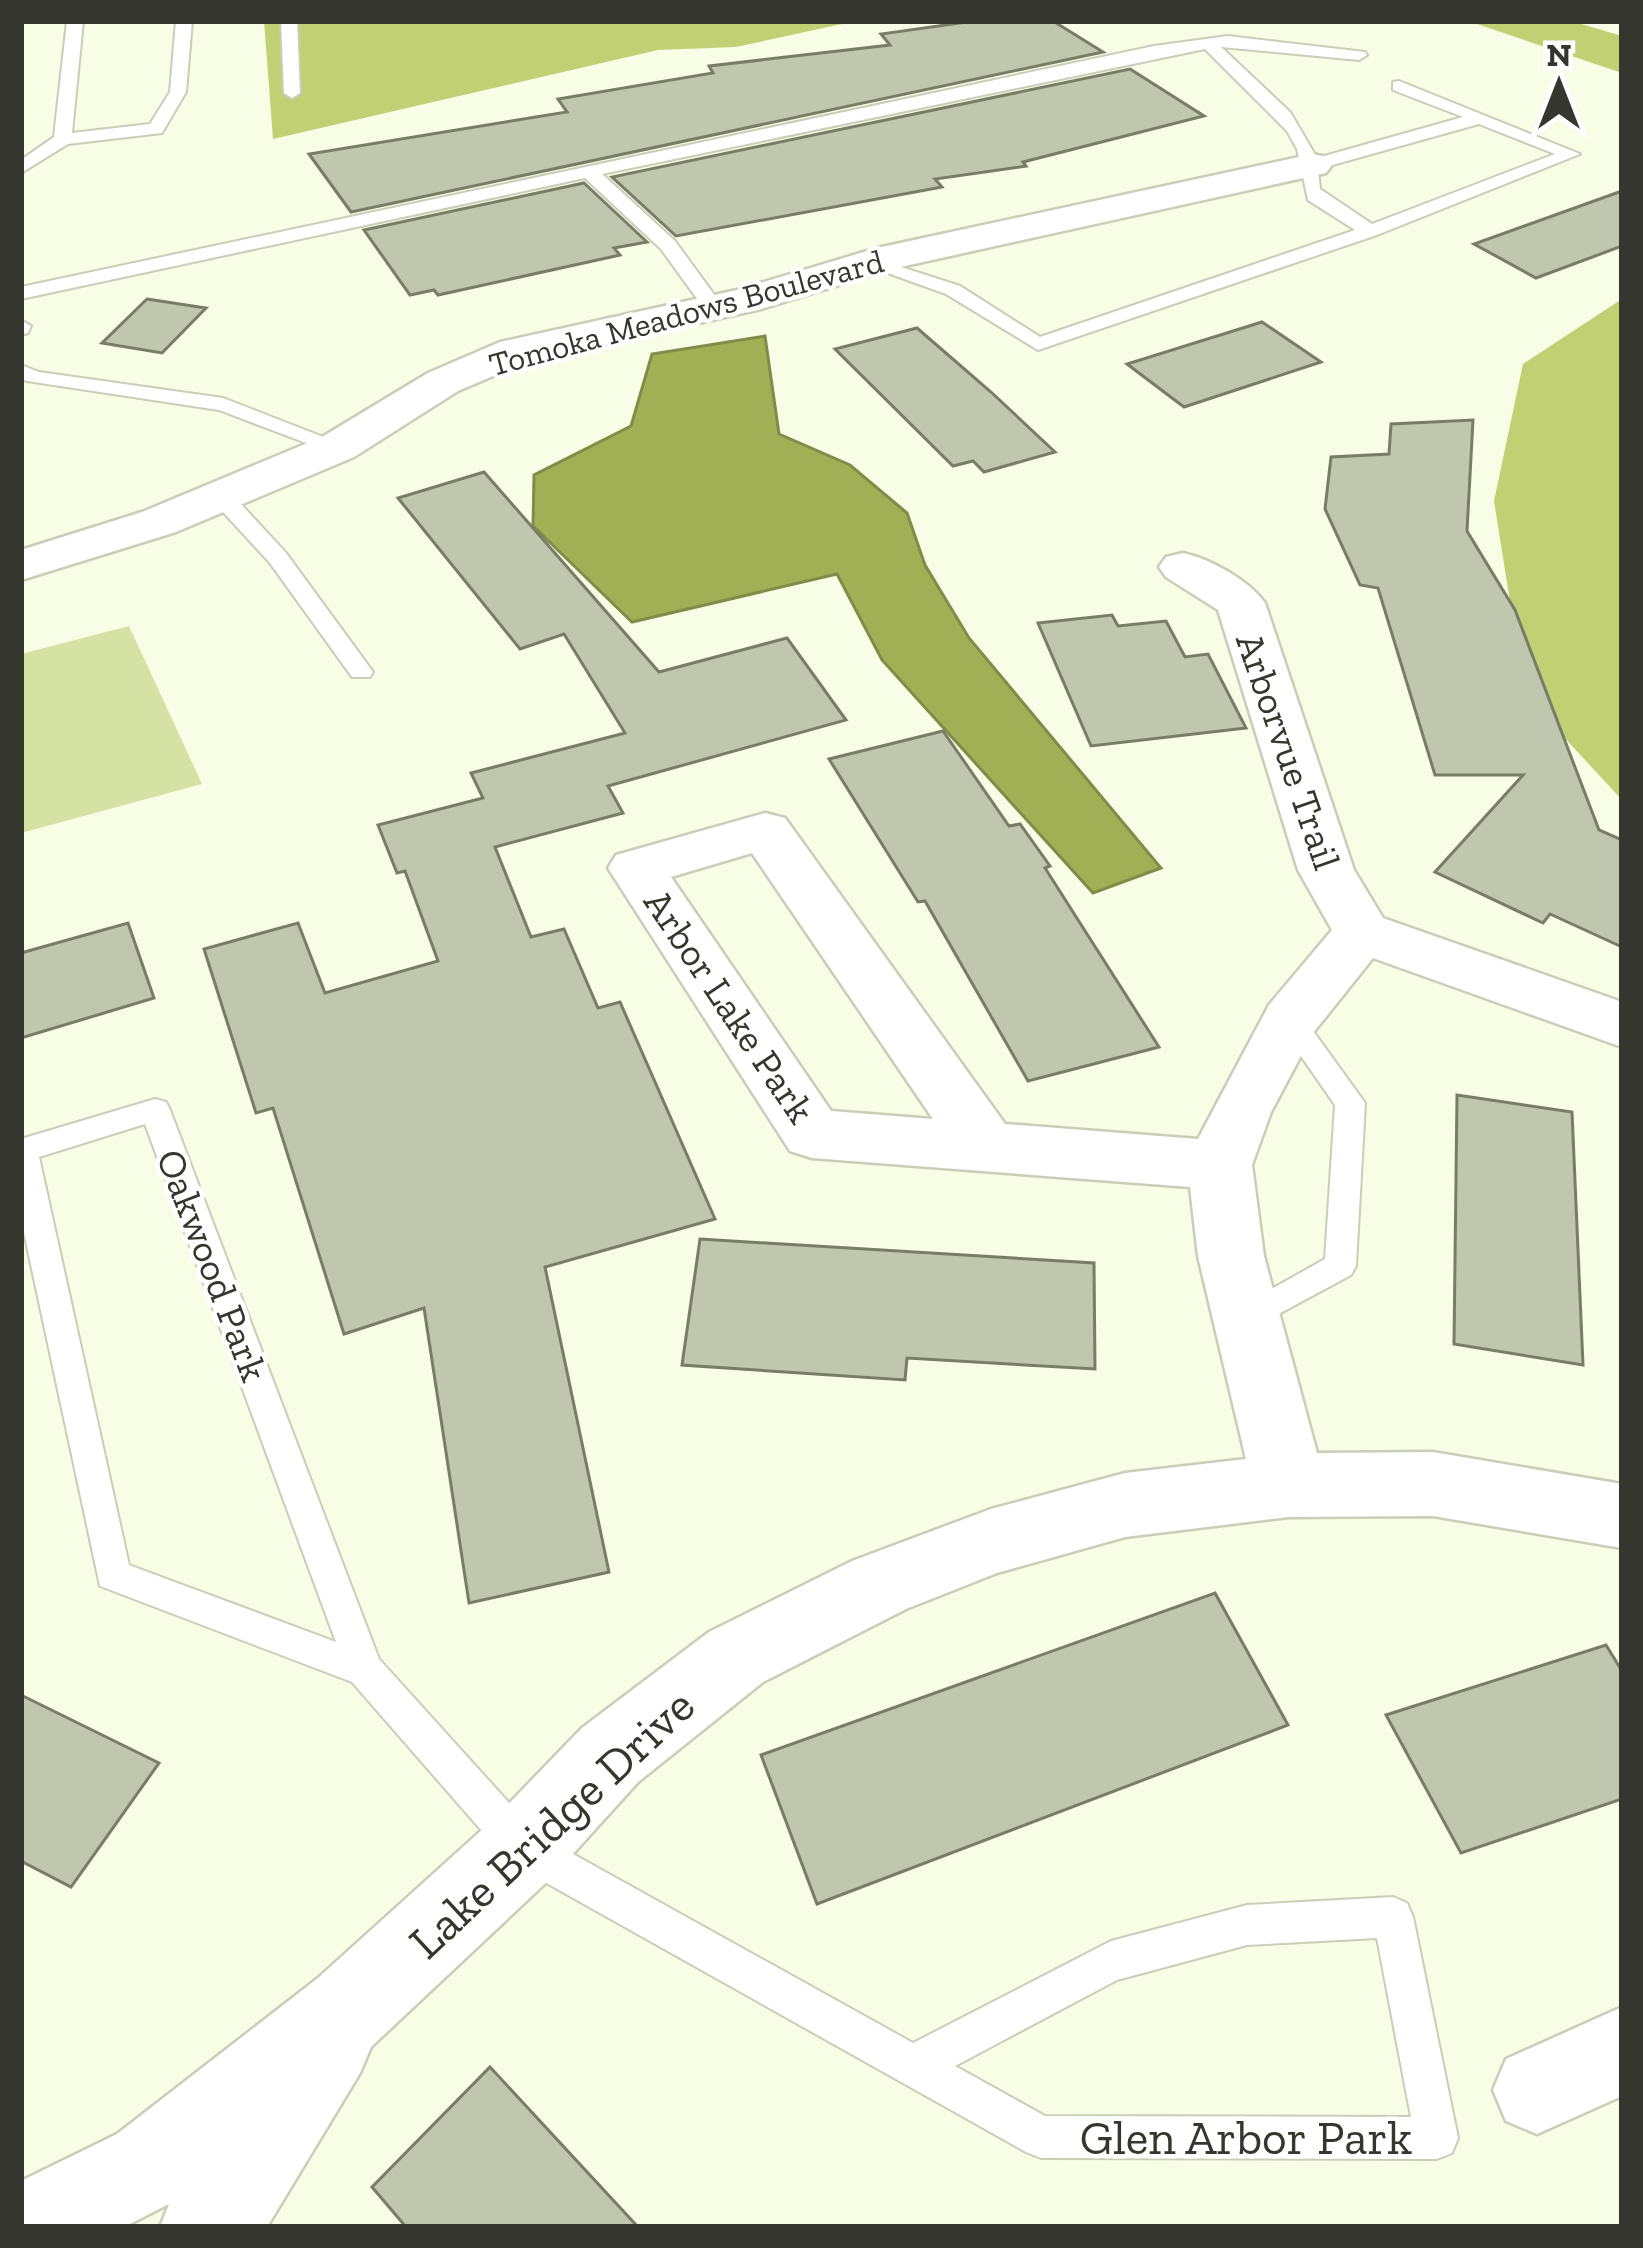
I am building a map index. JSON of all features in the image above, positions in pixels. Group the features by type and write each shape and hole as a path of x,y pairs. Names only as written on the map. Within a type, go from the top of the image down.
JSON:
{"street":[{"name":"Tomoka Meadows Boulevard","path":"21,566 81,550 338,447 443,382 515,351 712,307 870,262 1313,164"},
{"name":"Arborvue Trail","path":"1183,567 1240,602 1325,870 1362,932"},
{"name":"Arbor Lake Park","path":"984,1144 765,831 636,868 812,1134 1220,1165"},
{"path":"1288,1485 1231,1256 1220,1165 1240,1112 1290,1020 1362,932 1622,1025"},
{"name":"Lake Bridge Drive","path":"27,2227 148,2166 349,2009 523,1848 610,1755 736,1657 879,1585 992,1542 1125,1505 1288,1485 1433,1484 1622,1516"},
{"path":"206,2227 246,2182 349,2009"},
{"path":"1537,2090 1622,2051"}],"lane":[{"path":"64,139 74,21"},
{"path":"21,168 64,139 156,129 178,92 184,21"},
{"path":"289,21 292,93"},
{"path":"1208,42 1299,134 1313,164 1309,186 1314,196 1370,231"},
{"path":"21,293 1208,42 1359,55"},
{"path":"870,262 965,296 1037,344 1370,231 1571,154 1399,86"},
{"path":"1313,164 1480,118"},
{"path":"590,173 668,245 712,307"},
{"path":"22,372 223,404 338,447"},
{"path":"220,496 278,558 361,672"},
{"path":"1247,1318 1340,1266 1350,1103 1290,1020"},
{"name":"Oakwood Park","path":"365,1670 113,1575 22,1150 155,1110 365,1670 523,1848"},
{"name":"Glen Arbor Park","path":"523,1848 912,2066 1041,2137 1437,2138 1393,1917 1247,1925 1112,1961 912,2066"}],"shaded area":[{"path":"264,21 856,21 736,47 658,50 273,139"},
{"path":"1468,21 1571,21 1622,36 1622,73"},
{"path":"1622,299 1622,800 1525,695 1494,501 1523,364"},
{"path":"765,336 779,434 850,465 907,513 925,565 969,638 1161,868 1093,893 882,660 837,574 632,622 533,526 534,475 631,426 652,354"},
{"path":"129,626 202,784 21,833 21,654"}],"building":[{"path":"974,21 1053,21 1103,52 351,212 309,154 567,112 558,99 713,73 709,66 890,45 881,34"},
{"path":"1130,69 1204,116 1023,162 1026,166 935,179 942,187 676,236 612,177"},
{"path":"584,183 647,242 614,248 620,255 438,295 434,290 410,295 364,230"},
{"path":"1622,191 1622,246 1536,278 1474,244"},
{"path":"147,299 206,308 162,353 102,343"},
{"path":"1262,322 1321,362 1184,407 1127,364"},
{"path":"917,328 1055,452 984,472 973,461 953,466 835,349"},
{"path":"1473,420 1467,531 1515,610 1599,830 1622,840 1622,947 1550,914 1543,923 1435,872 1523,775 1435,775 1378,588 1360,585 1325,509 1331,457 1389,454 1391,424"},
{"path":"484,472 659,672 787,638 846,720 608,786 623,813 495,847 531,937 564,929 598,1008 620,1002 715,1219 545,1267 609,1572 469,1603 424,1308 344,1334 273,1108 256,1113 204,949 298,923 325,993 438,961 405,871 397,873 378,825 483,798 471,773 625,733 564,634 520,649 398,498"},
{"path":"1112,615 1118,626 1166,621 1185,657 1208,654 1246,728 1091,746 1038,623"},
{"path":"943,731 1009,826 1020,824 1050,866 1045,868 1159,1047 1028,1081 925,901 918,902 829,759"},
{"path":"128,923 154,998 21,1038 21,953"},
{"path":"1457,1095 1572,1112 1583,1365 1454,1344"},
{"path":"700,1239 1094,1263 1095,1369 907,1358 905,1380 682,1365"},
{"path":"1215,1593 1288,1725 817,1904 761,1755"},
{"path":"1606,1645 1622,1671 1622,1799 1461,1853 1386,1715"},
{"path":"21,1695 159,1763 71,1887 21,1861"},
{"path":"490,2067 638,2227 406,2227 372,2187"}]}
